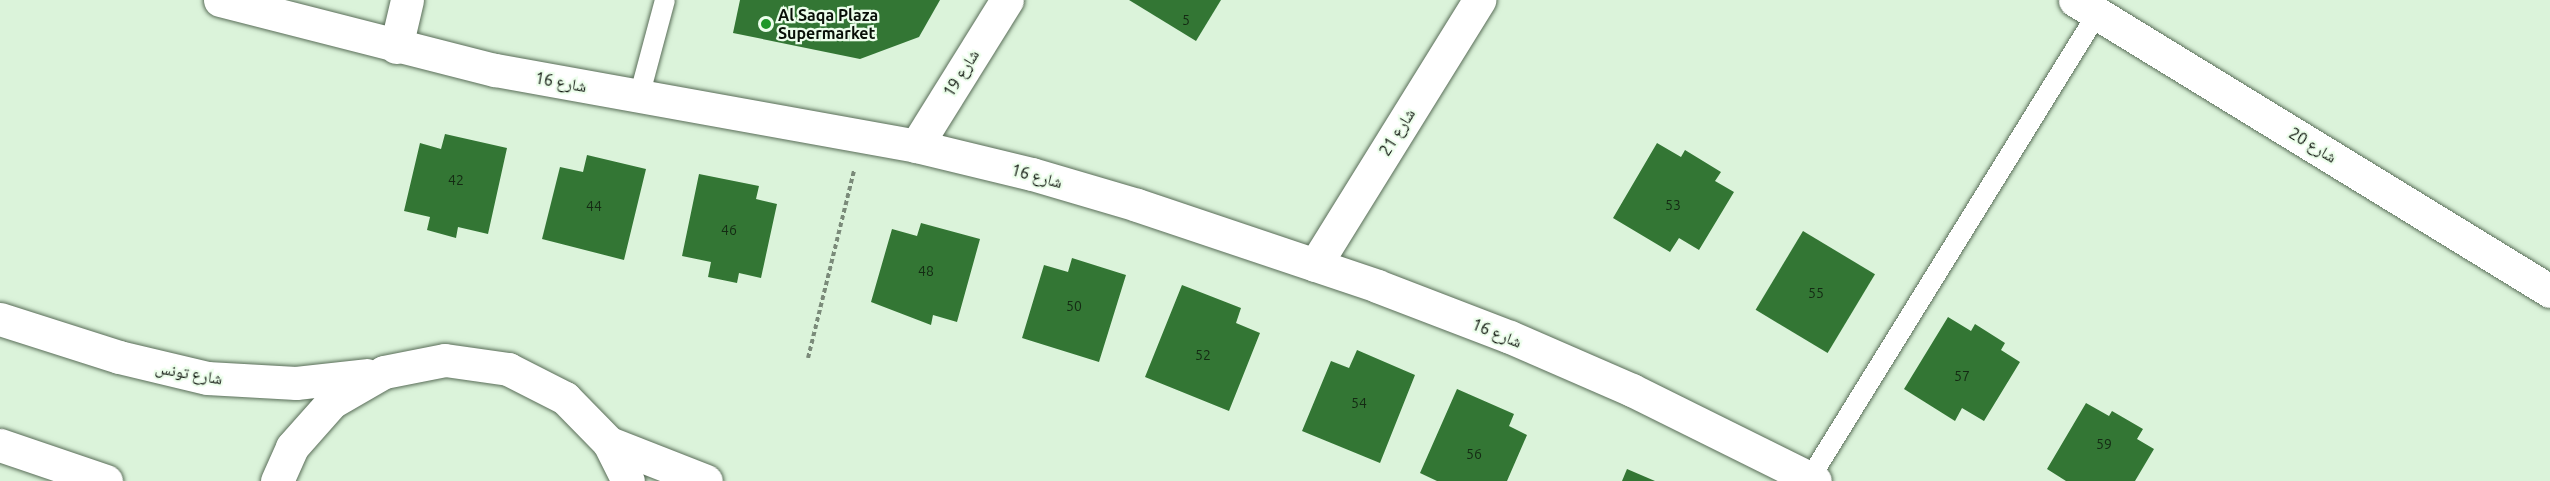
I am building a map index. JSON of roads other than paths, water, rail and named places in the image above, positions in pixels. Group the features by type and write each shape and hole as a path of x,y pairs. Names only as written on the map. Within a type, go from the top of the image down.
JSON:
{"street":[{"name":"شارع 16","path":"220,0 396,47 639,97 916,146 1126,201 1315,265 1510,337 1632,390 1812,480"},
{"path":"396,47 407,0"},
{"name":"شارع 19","path":"916,146 1007,0"},
{"name":"شارع 21","path":"1315,265 1479,0"},
{"name":"شارع 20","path":"2086,7 2550,291"},
{"name":"شارع تونس","path":"0,319 119,357 207,378 296,383 384,372"},
{"path":"277,481 292,447 332,402 384,372 445,360 508,369 565,398 609,443 628,481"},
{"path":"609,443 706,481"},
{"path":"0,445 106,481"}],"lane":[{"path":"639,97 665,0"},
{"path":"1812,480 2086,7"}],"place":[{"name":"Al Saqa Plaza Supermarket","path":"766,24"}]}
